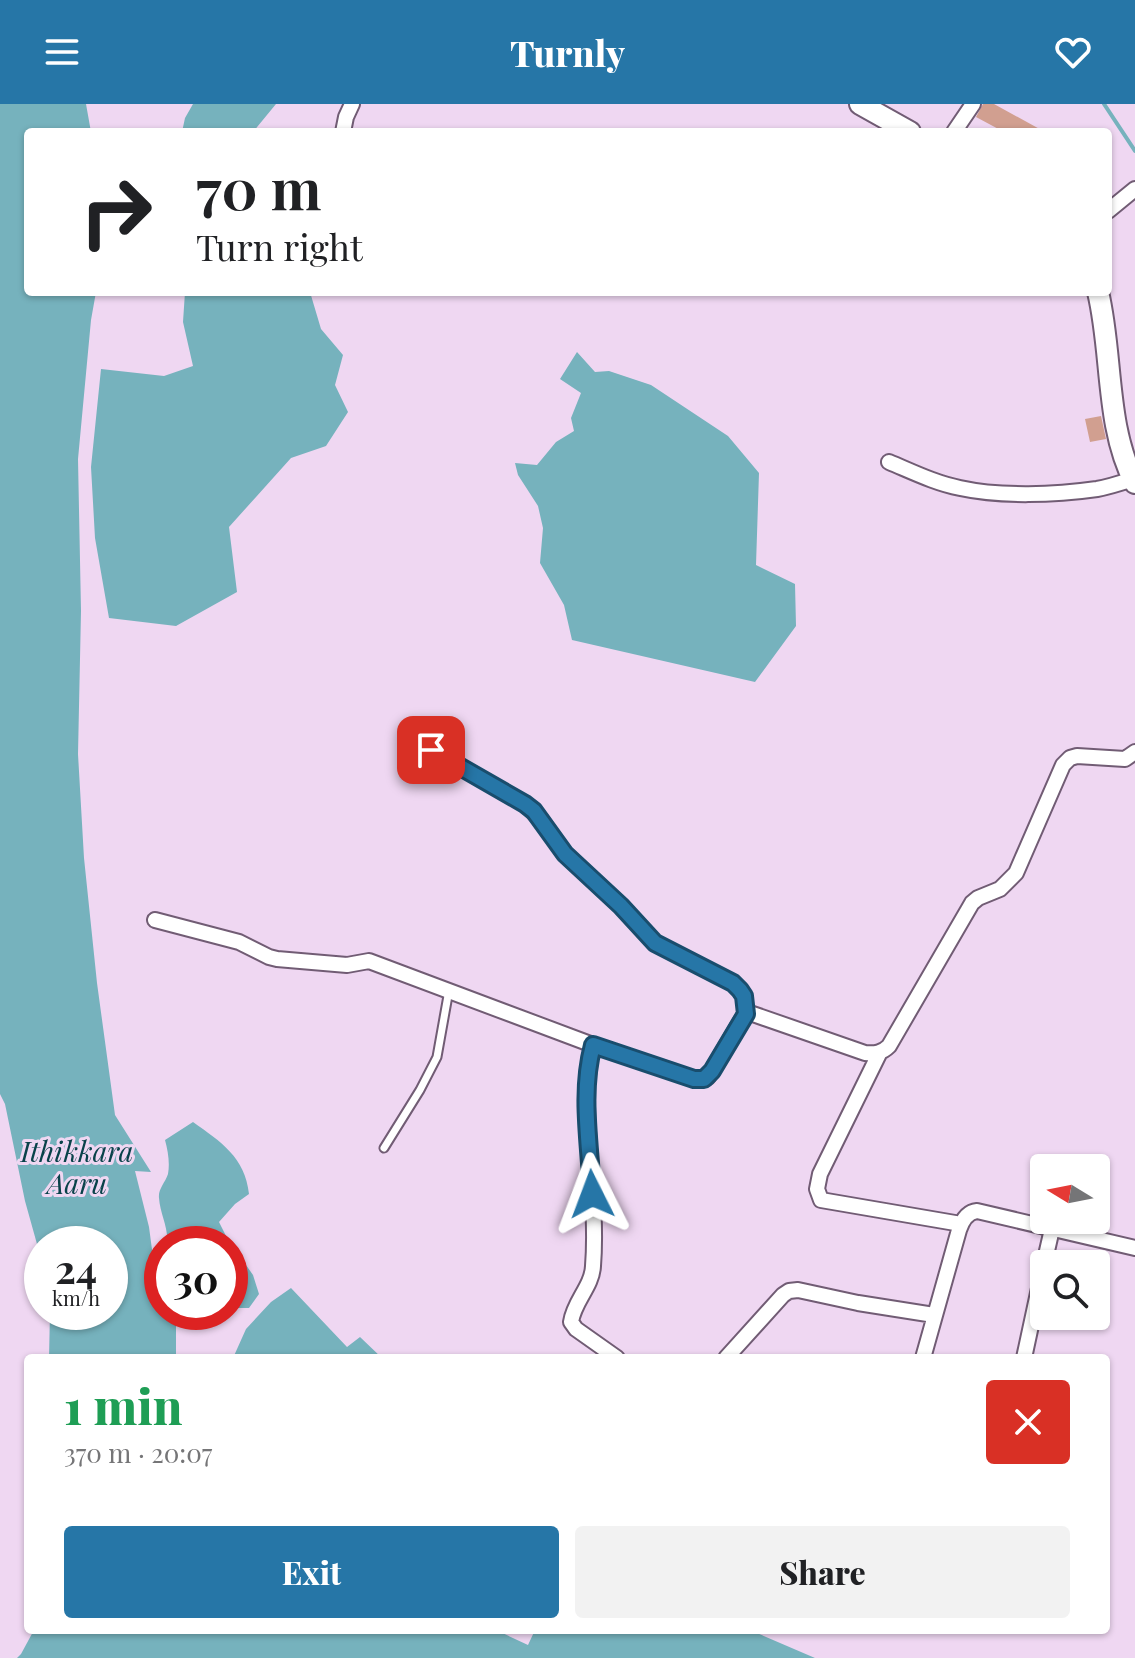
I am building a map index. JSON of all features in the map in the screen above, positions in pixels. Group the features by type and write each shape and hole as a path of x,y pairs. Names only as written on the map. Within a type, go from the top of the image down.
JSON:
{"main road":[{"path":"860,104 903,128"},
{"path":"1099,296 1107,338 1118,441 1134,481"}],"street":[{"path":"344,128 352,104"},
{"path":"957,128 973,104"},
{"path":"1112,208 1135,189"},
{"path":"889,462 932,481 997,492 1070,492 1134,481"},
{"path":"155,920 239,942 269,957 347,965 369,961 593,1045 694,1079 704,1079 746,1014 744,996 733,983 655,943 621,906 565,854 534,811 431,750"},
{"path":"746,1014 865,1053 880,1052 889,1046 972,903 1000,889 1016,873 1066,761 1077,756 1125,759 1135,752"},
{"path":"593,1045 586,1090 594,1264 590,1282 573,1312 571,1322 599,1353"},
{"path":"880,1052 820,1174 817,1189 821,1200 961,1224"},
{"path":"924,1354 961,1224 969,1213 977,1211 1030,1224"},
{"path":"1074,1234 1135,1248"},
{"path":"730,1354 789,1291 798,1290 934,1315"},
{"path":"1025,1354 1030,1330"}],"lane":[{"path":"384,1148 437,1057 449,990"}],"water":[{"name":"Ithikkara Aaru","path":"0,104 86,104 90,128 24,128 24,296 95,296 78,459 81,611 78,754 84,858 115,1115 151,1172 135,1171 149,1226 144,1226 144,1330 176,1330 176,1354 49,1354 50,1330 128,1330 128,1226 32,1226 5,1104 0,1094"},
{"path":"193,104 276,104 256,128 183,128"},
{"path":"185,296 311,296 321,329 343,355 335,385 348,412 326,446 291,458 229,527 237,592 176,626 109,618 95,538 91,467 101,369 164,376 193,366 183,322"},
{"path":"577,352 595,372 609,371 651,385 728,436 759,473 756,565 795,584 796,626 755,682 572,640 564,605 540,563 543,528 538,506 518,475 515,463 537,465 556,442 574,431 571,418 581,393 560,379"},
{"name":"Ithikkara Aaru","path":"193,1122 213,1136 237,1160 247,1181 249,1194 219,1222 221,1226 165,1226 159,1198 169,1170 165,1140"},
{"name":"Ithikkara Aaru","path":"248,1268 259,1294 248,1308"},
{"path":"291,1288 347,1347 360,1337 378,1354 235,1354 248,1327 271,1302"},
{"path":"32,1634 505,1634 528,1645 533,1634 759,1634 815,1658 17,1658"}],"building":[{"path":"983,104 994,104 1038,128 997,128 976,117"},
{"path":"1101,416 1106,439 1090,442 1085,419"}],"waterway":[{"path":"1104,104 1135,151"}],"route":[{"path":"431,750 534,811 565,854 621,906 648,937 665,949 733,983 744,996 746,1014 704,1079 694,1079 593,1045 586,1090 592,1194"}]}
